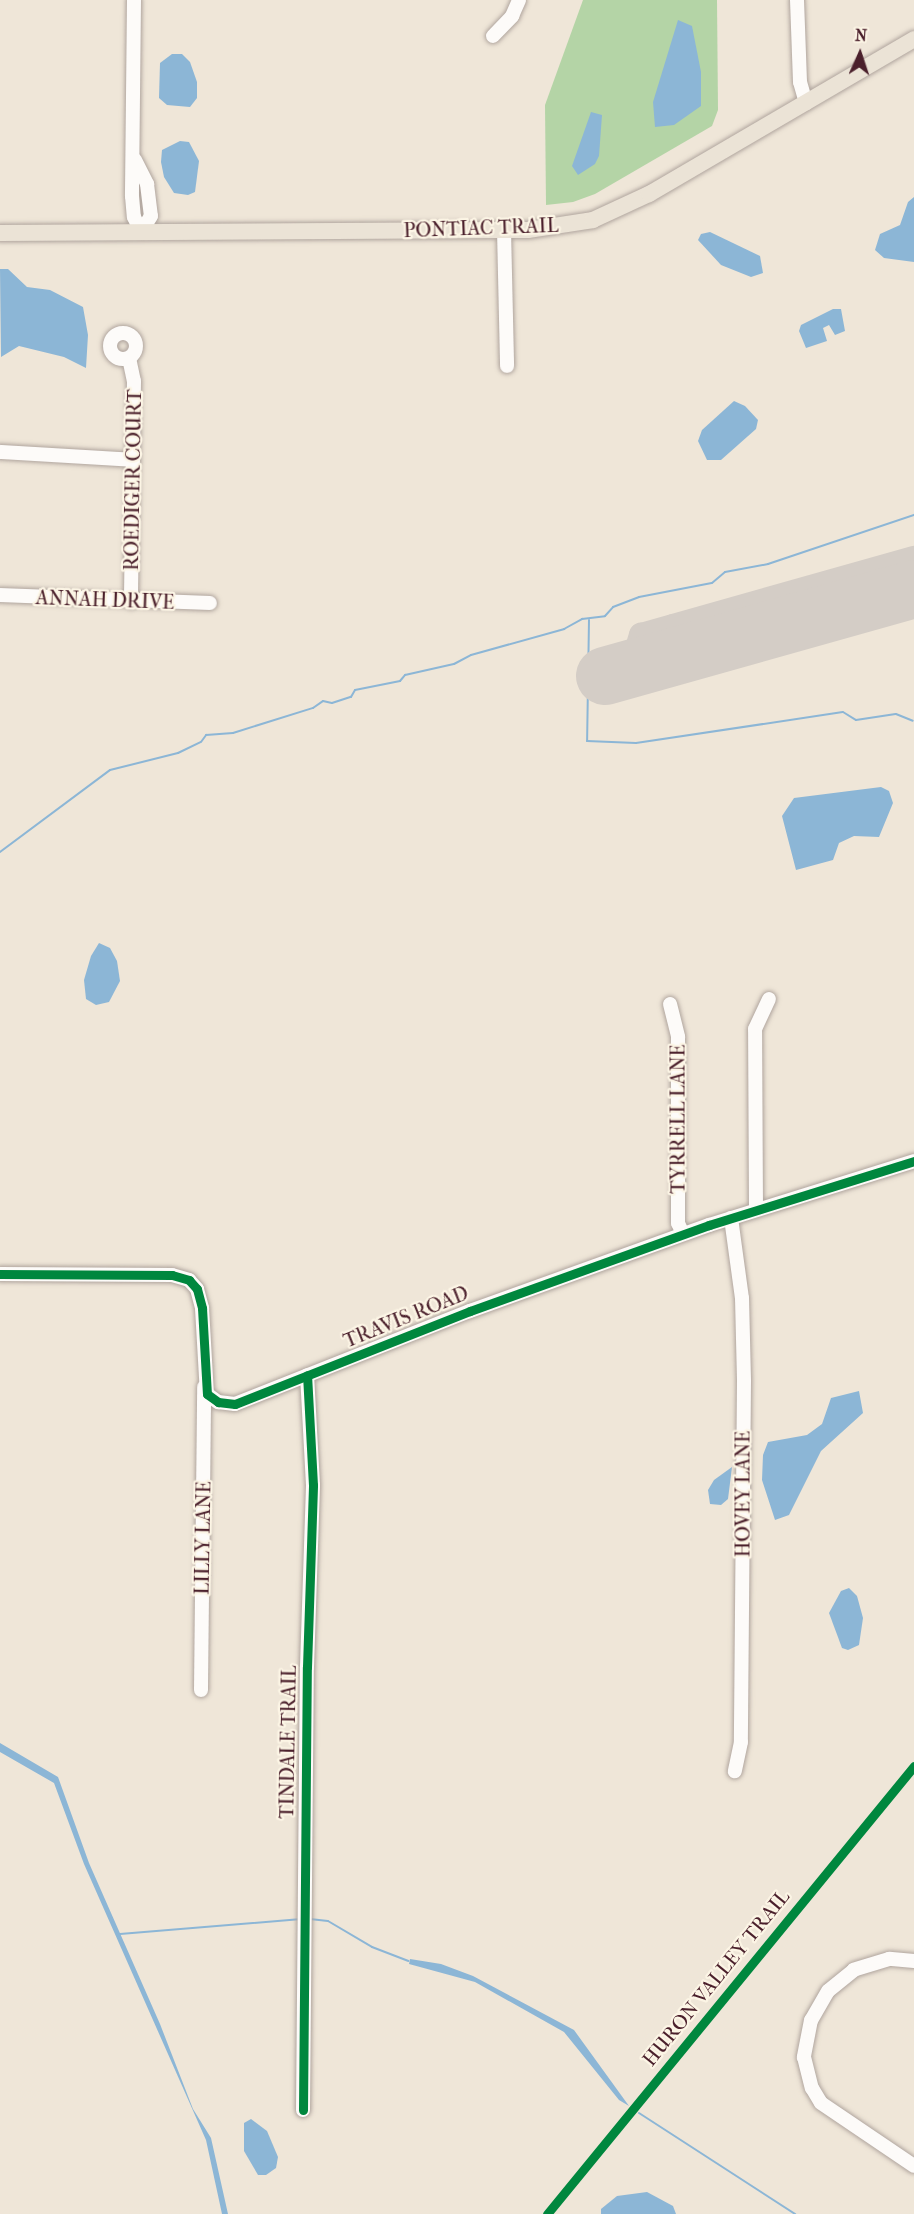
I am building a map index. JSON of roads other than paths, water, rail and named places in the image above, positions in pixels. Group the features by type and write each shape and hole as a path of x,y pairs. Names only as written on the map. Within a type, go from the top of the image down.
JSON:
{"main road":[{"name":"PONTIAC TRAIL","path":"0,233 554,228 617,211 914,39"}],"street":[{"path":"134,0 135,160 132,196 134,217 141,232"},
{"path":"493,36 512,16 519,0"},
{"path":"797,0 800,82 806,103"},
{"path":"504,230 507,366"},
{"name":"ROEDIGER COURT","path":"129,358 134,381 131,602"},
{"path":"0,452 133,460"},
{"name":"ANNAH DRIVE","path":"0,595 131,602 210,603"},
{"path":"756,1208 755,1029 769,999"},
{"name":"TYRRELL LANE","path":"670,1004 678,1037 678,1223 682,1234"},
{"name":"TRAVIS ROAD","path":"204,1385 211,1399 235,1404 470,1311 682,1234 756,1208 914,1161"},
{"name":"HOVEY LANE","path":"731,1218 742,1298 744,1381 741,1742 735,1771"},
{"path":"0,1274 172,1275 189,1280 197,1289 202,1308 204,1385"},
{"name":"TINDALE TRAIL","path":"303,2110 307,1667 313,1517 307,1376"},
{"name":"LILLY LANE","path":"201,1690 204,1385"},
{"path":"914,1961 889,1959 854,1970 828,1991 811,2020 804,2057 812,2088 821,2103 914,2166"}],"water":[{"path":"678,20 692,26 701,72 701,106 674,125 655,127 653,102"},
{"path":"172,54 182,54 190,62 197,82 197,98 190,107 167,105 159,98 160,63"},
{"path":"591,112 602,115 599,156 595,164 578,175 572,166"},
{"path":"180,141 189,142 199,161 195,192 188,195 174,193 164,177 161,162 162,150"},
{"path":"914,197 914,262 884,258 875,250 880,234 900,225 908,202"},
{"path":"710,232 760,256 763,273 751,277 721,265 698,240 701,234"},
{"path":"0,269 8,269 27,287 50,290 83,307 88,335 86,368 64,357 19,346 1,357"},
{"path":"833,309 841,309 845,331 835,335 829,325 823,328 827,341 806,348 799,331 801,325"},
{"path":"734,401 745,406 758,420 756,429 721,460 707,460 698,441 702,430"},
{"path":"881,787 889,791 893,803 879,837 854,836 839,843 833,860 796,870 782,816 794,798"},
{"path":"99,943 110,948 117,961 120,981 109,1002 96,1005 86,999 84,980 91,956"},
{"path":"859,1391 863,1413 821,1451 789,1515 775,1520 762,1480 763,1455 768,1442 807,1435 822,1424 831,1398"},
{"path":"732,1467 728,1499 721,1505 710,1504 708,1490 714,1480"},
{"path":"849,1588 857,1596 863,1618 859,1645 848,1650 842,1648 829,1613 841,1591"},
{"path":"0,1743 58,1777 89,1863 160,2024 193,2109 211,2138 228,2214 222,2214 206,2140 84,1864 54,1783 0,1752"},
{"path":"410,1959 441,1964 473,1976 574,2030 629,2106 619,2100 564,2032 475,1982 409,1964"},
{"path":"251,2119 267,2131 278,2157 276,2168 266,2175 258,2175 244,2151 244,2123"},
{"path":"647,2192 673,2206 676,2214 601,2214 601,2209 617,2196"}],"waterway":[{"path":"0,852 110,770 178,753 201,742 206,735 233,733 313,708 323,701 332,703 351,697 355,690 400,681 405,675 454,664 471,655 564,629 582,619 605,616 613,607 639,597 712,583 725,572 768,564 914,515"},
{"path":"589,620 587,741 636,743 843,712 856,720 896,714 913,721"},
{"path":"120,1934 301,1919"},
{"path":"310,1919 328,1921 372,1947 408,1961"},
{"path":"639,2113 795,2214"}]}
